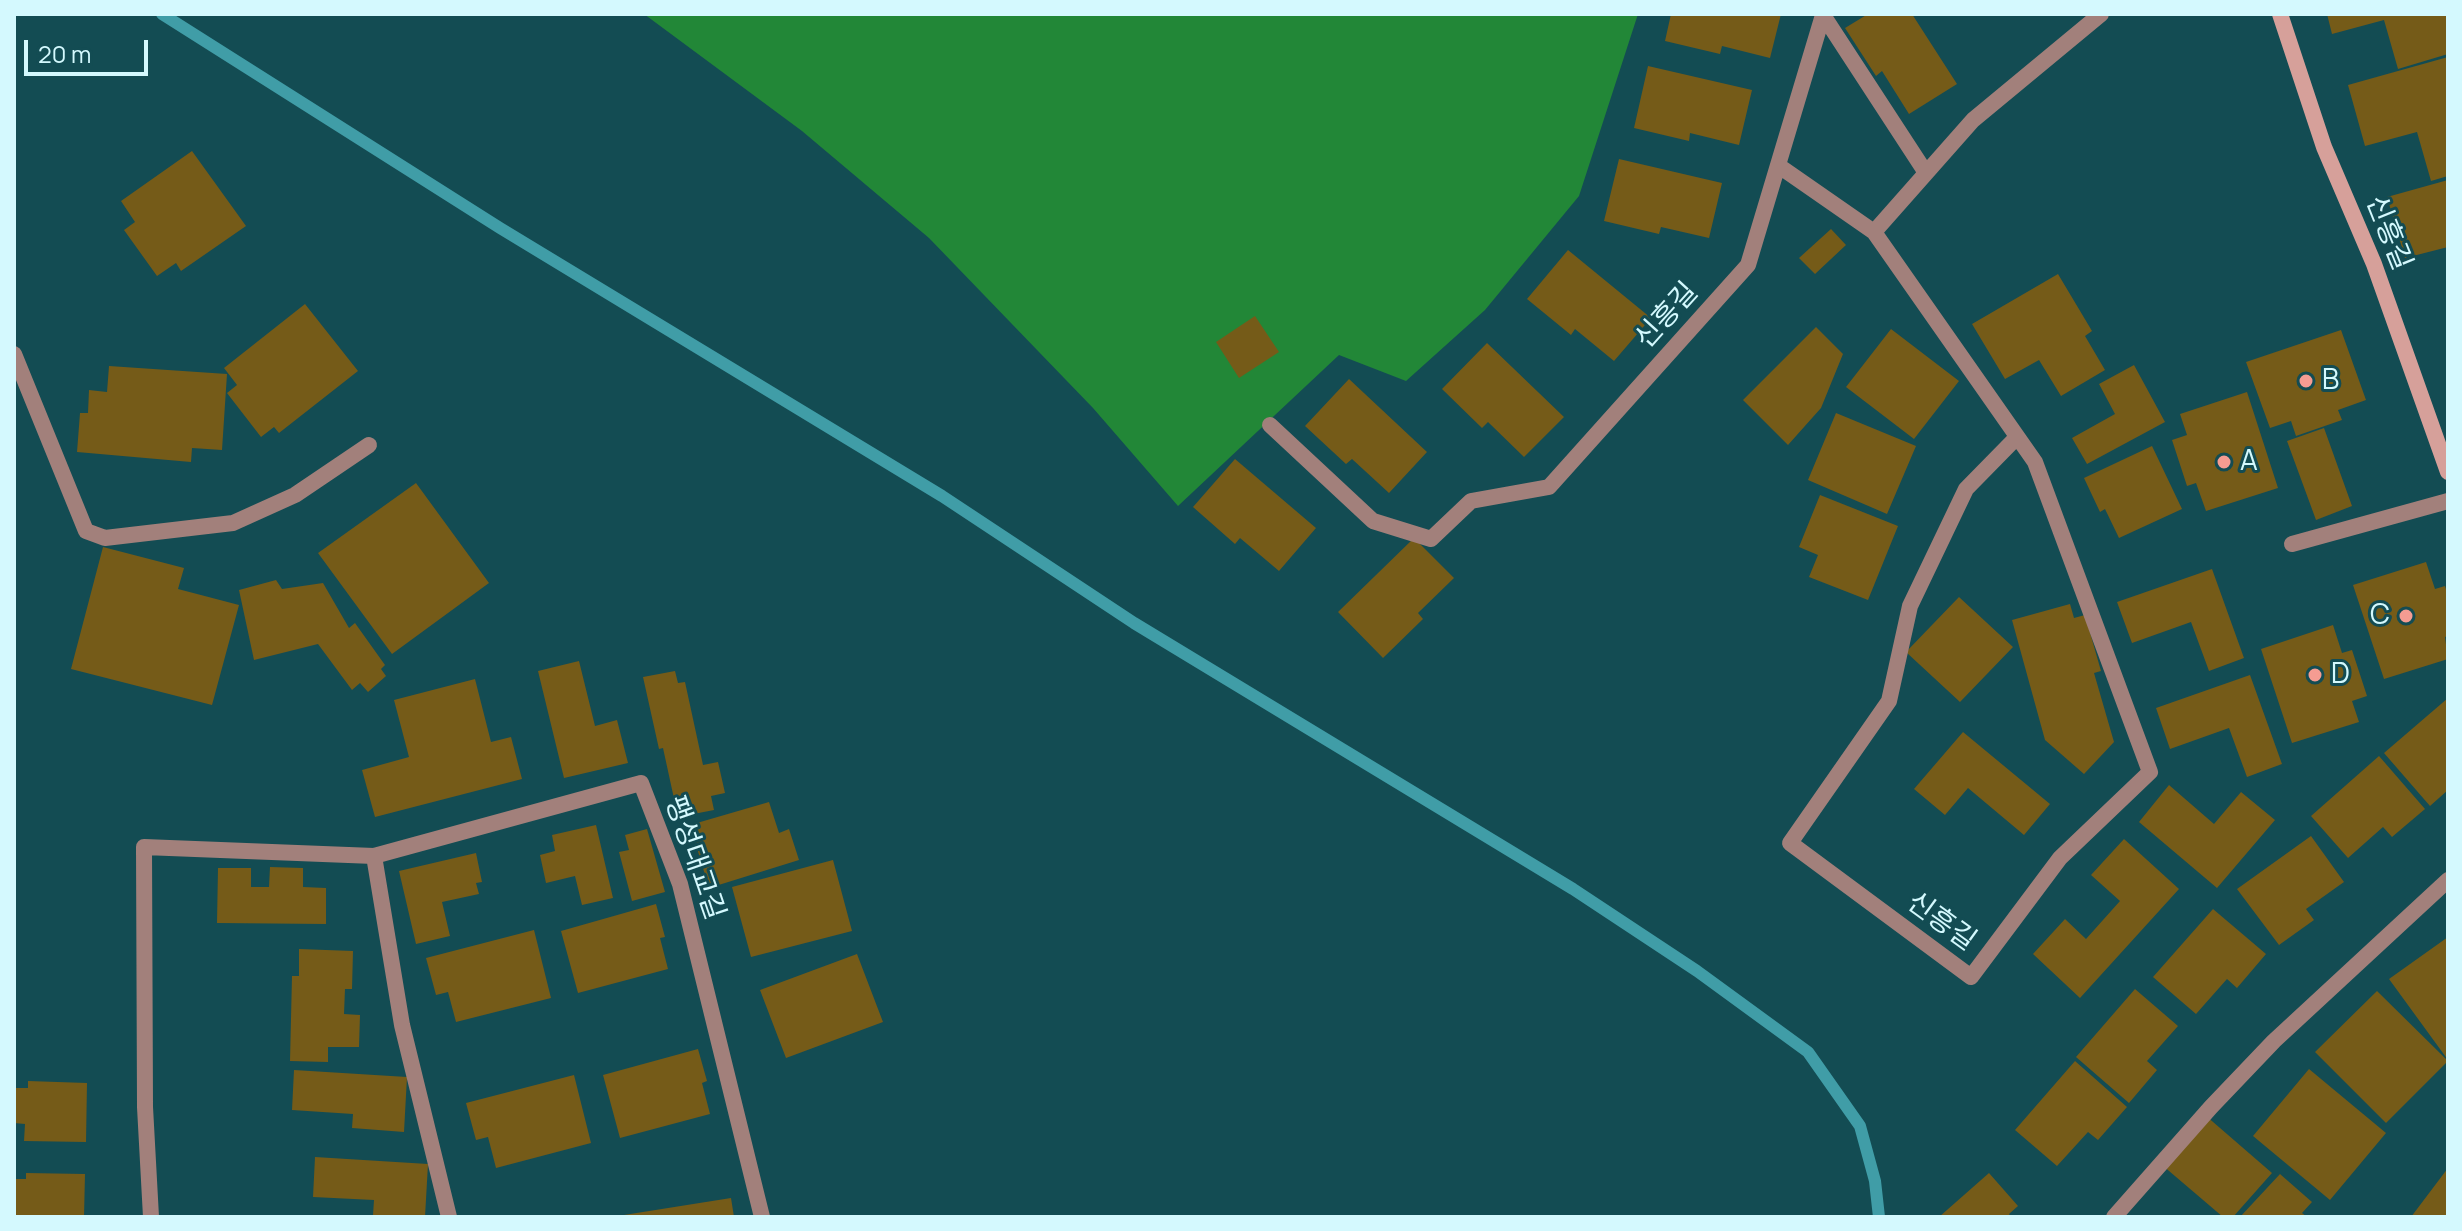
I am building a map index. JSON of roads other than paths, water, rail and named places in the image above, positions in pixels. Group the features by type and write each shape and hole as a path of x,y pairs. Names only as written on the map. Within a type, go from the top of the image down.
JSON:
{"street":[{"path":"1779,166 1874,232 1973,120 2101,14"},
{"name":"신흥길","path":"2280,14 2324,147 2374,264 2448,472"},
{"name":"신흥길","path":"1822,15 1926,173"},
{"name":"신흥길","path":"1270,425 1373,521 1431,539 1471,501 1549,487 1748,265 1822,15"},
{"name":"신흥길","path":"1874,232 2035,462 2150,772 2060,858 1971,977 1790,843 1889,701 1910,606 1966,489 2017,437"},
{"path":"14,354 86,531 105,538 233,523 295,495 369,445"},
{"path":"2292,544 2448,501"},
{"name":"팽성대교길","path":"151,1217 145,1107 144,847 374,856 641,783 680,884 762,1217"},
{"path":"374,856 402,1025 449,1217"},
{"path":"2114,1217 2274,1041 2448,880"}],"waterway":[{"path":"162,14 500,228 942,496 1134,623 1573,889 1697,971 1808,1052 1860,1126 1875,1181 1879,1217"}],"place":[{"name":"B","path":"2306,381"},
{"name":"A","path":"2224,462"},
{"name":"C","path":"2406,616"},
{"name":"D","path":"2315,675"}]}
